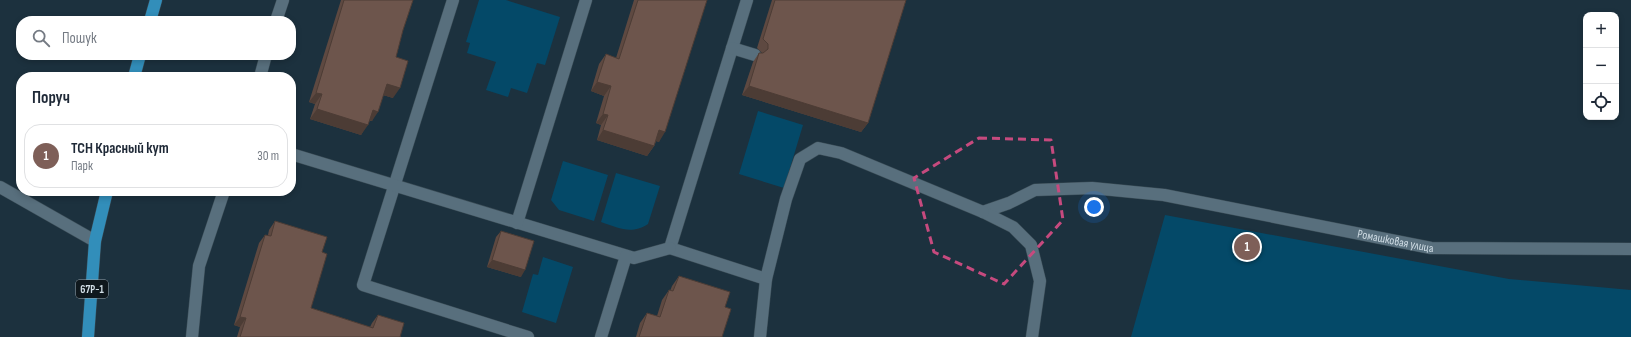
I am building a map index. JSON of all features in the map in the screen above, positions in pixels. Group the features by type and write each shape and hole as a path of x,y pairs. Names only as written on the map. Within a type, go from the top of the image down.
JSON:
{"main road":[{"path":"151,16 156,0"},
{"path":"135,72 139,60"},
{"name":"67Р-1","path":"88,337 96,241 106,196"}],"street":[{"path":"278,16 283,0"},
{"path":"453,0 363,285 528,337"},
{"path":"517,223 586,0"},
{"path":"670,248 747,0"},
{"path":"732,48 755,54"},
{"path":"261,72 265,60"},
{"path":"760,337 766,279 786,199 800,159 818,148 841,153 983,212 1013,227 1031,245 1040,281 1032,337"},
{"path":"296,156 626,256 634,258 670,248 766,279"},
{"path":"0,187 96,241"},
{"name":"Ромашковая улица","path":"983,212 1008,203 1035,190 1092,188 1164,195 1432,248 1631,249"},
{"path":"192,337 198,266 222,196"},
{"path":"601,337 626,256"}],"highlighted area":[{"path":"979,138 1051,140 1063,220 1004,284 934,252 914,178"}],"shaded area":[{"path":"479,0 506,0 560,17 545,65 537,63 527,93 511,88 508,97 486,90 496,62 467,53 470,43 466,42"},
{"path":"758,111 803,125 784,188 739,174"},
{"path":"563,161 608,175 594,221 559,210 551,200"},
{"path":"616,173 660,186 648,224 630,230 601,222"},
{"path":"1165,215 1509,279 1631,290 1631,337 1131,337"},
{"path":"543,257 573,267 556,323 522,312 533,274 538,275"}],"building":[{"path":"344,0 413,0 396,57 408,61 400,88 387,84 378,112 373,110 368,125 317,109 322,94 316,93"},
{"path":"638,0 707,0 665,132 659,130 654,146 603,130 608,115 603,114 611,86 597,82 606,54 619,59"},
{"path":"775,0 906,0 868,123 749,86 759,53 763,53 768,49 768,44 763,39"},
{"path":"275,221 327,237 322,252 327,254 311,308 373,328 378,315 404,323 400,337 240,337 246,318 240,317 265,235 271,236"},
{"path":"501,231 534,241 525,270 492,260"},
{"path":"679,276 730,292 725,307 731,309 722,337 639,337 647,313 660,317 669,290 673,291"}],"place":[{"name":"ТСН Красный кут","path":"1247,247"}]}
